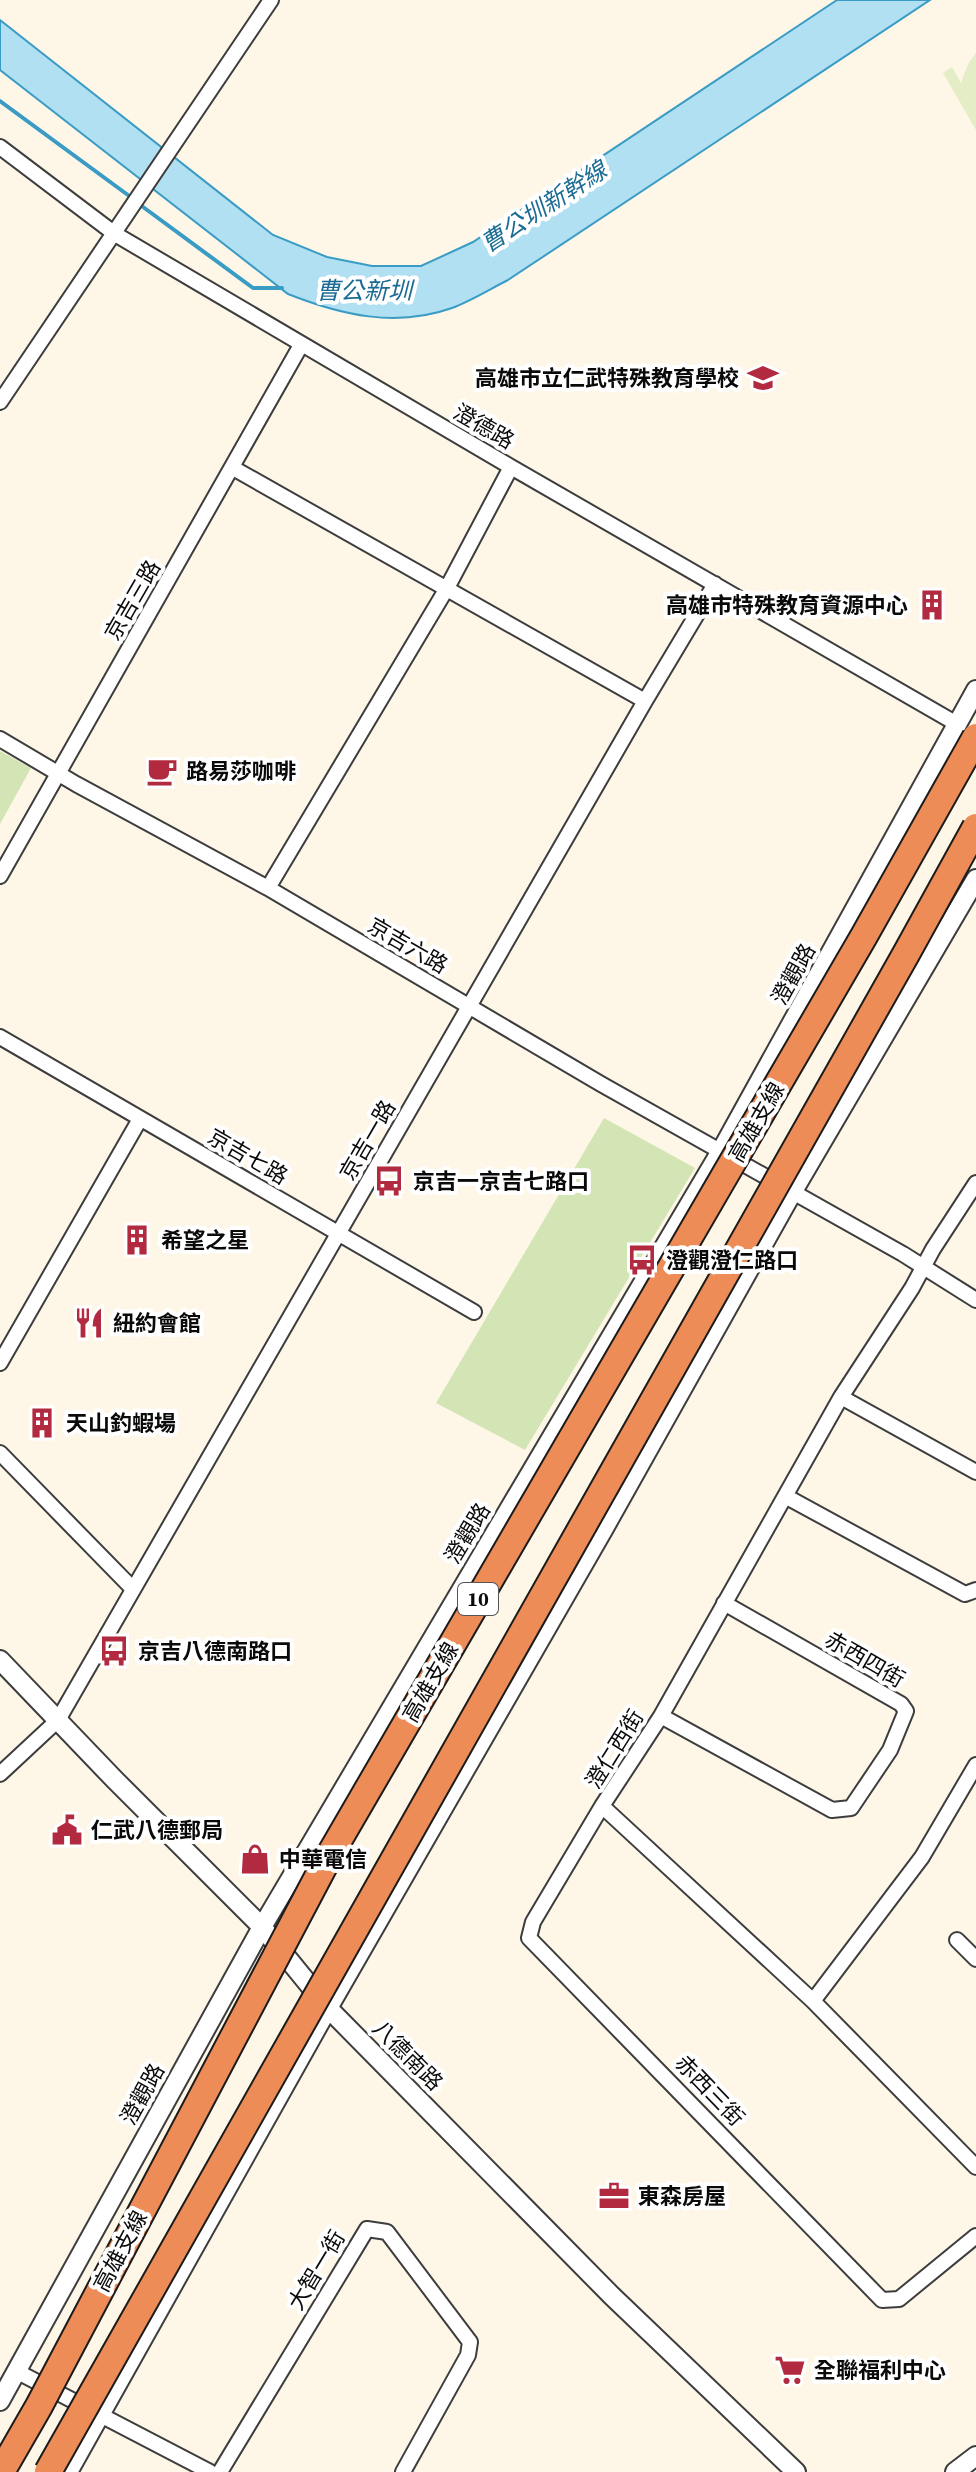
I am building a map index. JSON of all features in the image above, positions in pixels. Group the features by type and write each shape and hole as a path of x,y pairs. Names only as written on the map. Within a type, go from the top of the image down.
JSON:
{"highway":[{"name":"高雄支線","path":"1,2472 39,2406 328,1858 864,936 966,730"},
{"name":"高雄支線","path":"48,2472 976,827"}],"street":[{"path":"0,402 271,0"},
{"name":"澄德路","path":"0,147 115,234 966,730"},
{"name":"京吉三路","path":"0,876 301,345"},
{"path":"268,888 447,588 511,467"},
{"path":"233,468 645,701"},
{"name":"京吉一路","path":"0,1774 58,1720 715,584"},
{"name":"澄觀路","path":"0,2401 262,1927 966,730 976,690"},
{"name":"京吉六路","path":"0,739 268,888 976,1300"},
{"path":"68,2472 793,1191 976,879"},
{"name":"京吉七路","path":"0,1037 474,1312"},
{"path":"0,1363 140,1119"},
{"name":"澄仁西街","path":"976,1183 841,1397 661,1716 602,1806 813,2001 976,2167"},
{"path":"841,1397 976,1472"},
{"path":"0,1453 133,1589"},
{"path":"785,1496 965,1594 976,1590"},
{"name":"赤西四街","path":"661,1716 832,1810 851,1808 890,1750 906,1711 901,1704 724,1603"},
{"name":"八德南路","path":"0,1660 262,1927 328,2008 612,2296 796,2472"},
{"path":"813,2001 922,1857 976,1765"},
{"name":"赤西三街","path":"602,1806 533,1922 529,1938 882,2300 899,2299 976,2236"},
{"path":"957,1940 976,1959"},
{"name":"大智一街","path":"220,2472 367,2229 387,2232 470,2342 468,2355 403,2472"},
{"path":"16,2371 210,2472"},
{"path":"955,2472 976,2456"}],"green space":[{"path":"976,53 976,130 943,73 952,67 961,83"},
{"path":"0,751 31,768 0,824"},
{"path":"604,1118 695,1168 525,1450 436,1403"}],"water":[{"name":"曹公新圳","path":"837,0 930,0 508,280 452,308 410,317 348,313 288,294 0,70 0,20 273,235 327,257 372,266 421,266 473,242"}],"waterway":[{"name":"曹公圳新幹線","path":"0,101 132,198"},
{"name":"曹公圳新幹線","path":"139,204 253,288 282,288"}],"place":[{"name":"高雄市立仁武特殊教育學校","path":"763,378"},
{"name":"高雄市特殊教育資源中心","path":"932,605"},
{"name":"路易莎咖啡","path":"162,771"},
{"name":"京吉一京吉七路口","path":"389,1181"},
{"name":"希望之星","path":"137,1240"},
{"name":"澄觀澄仁路口","path":"642,1260"},
{"name":"紐約會館","path":"89,1323"},
{"name":"天山釣蝦場","path":"42,1423"},
{"name":"京吉八德南路口","path":"114,1651"},
{"name":"仁武八德郵局","path":"67,1830"},
{"name":"中華電信","path":"255,1859"},
{"name":"東森房屋","path":"614,2196"},
{"name":"全聯福利中心","path":"790,2370"}]}
